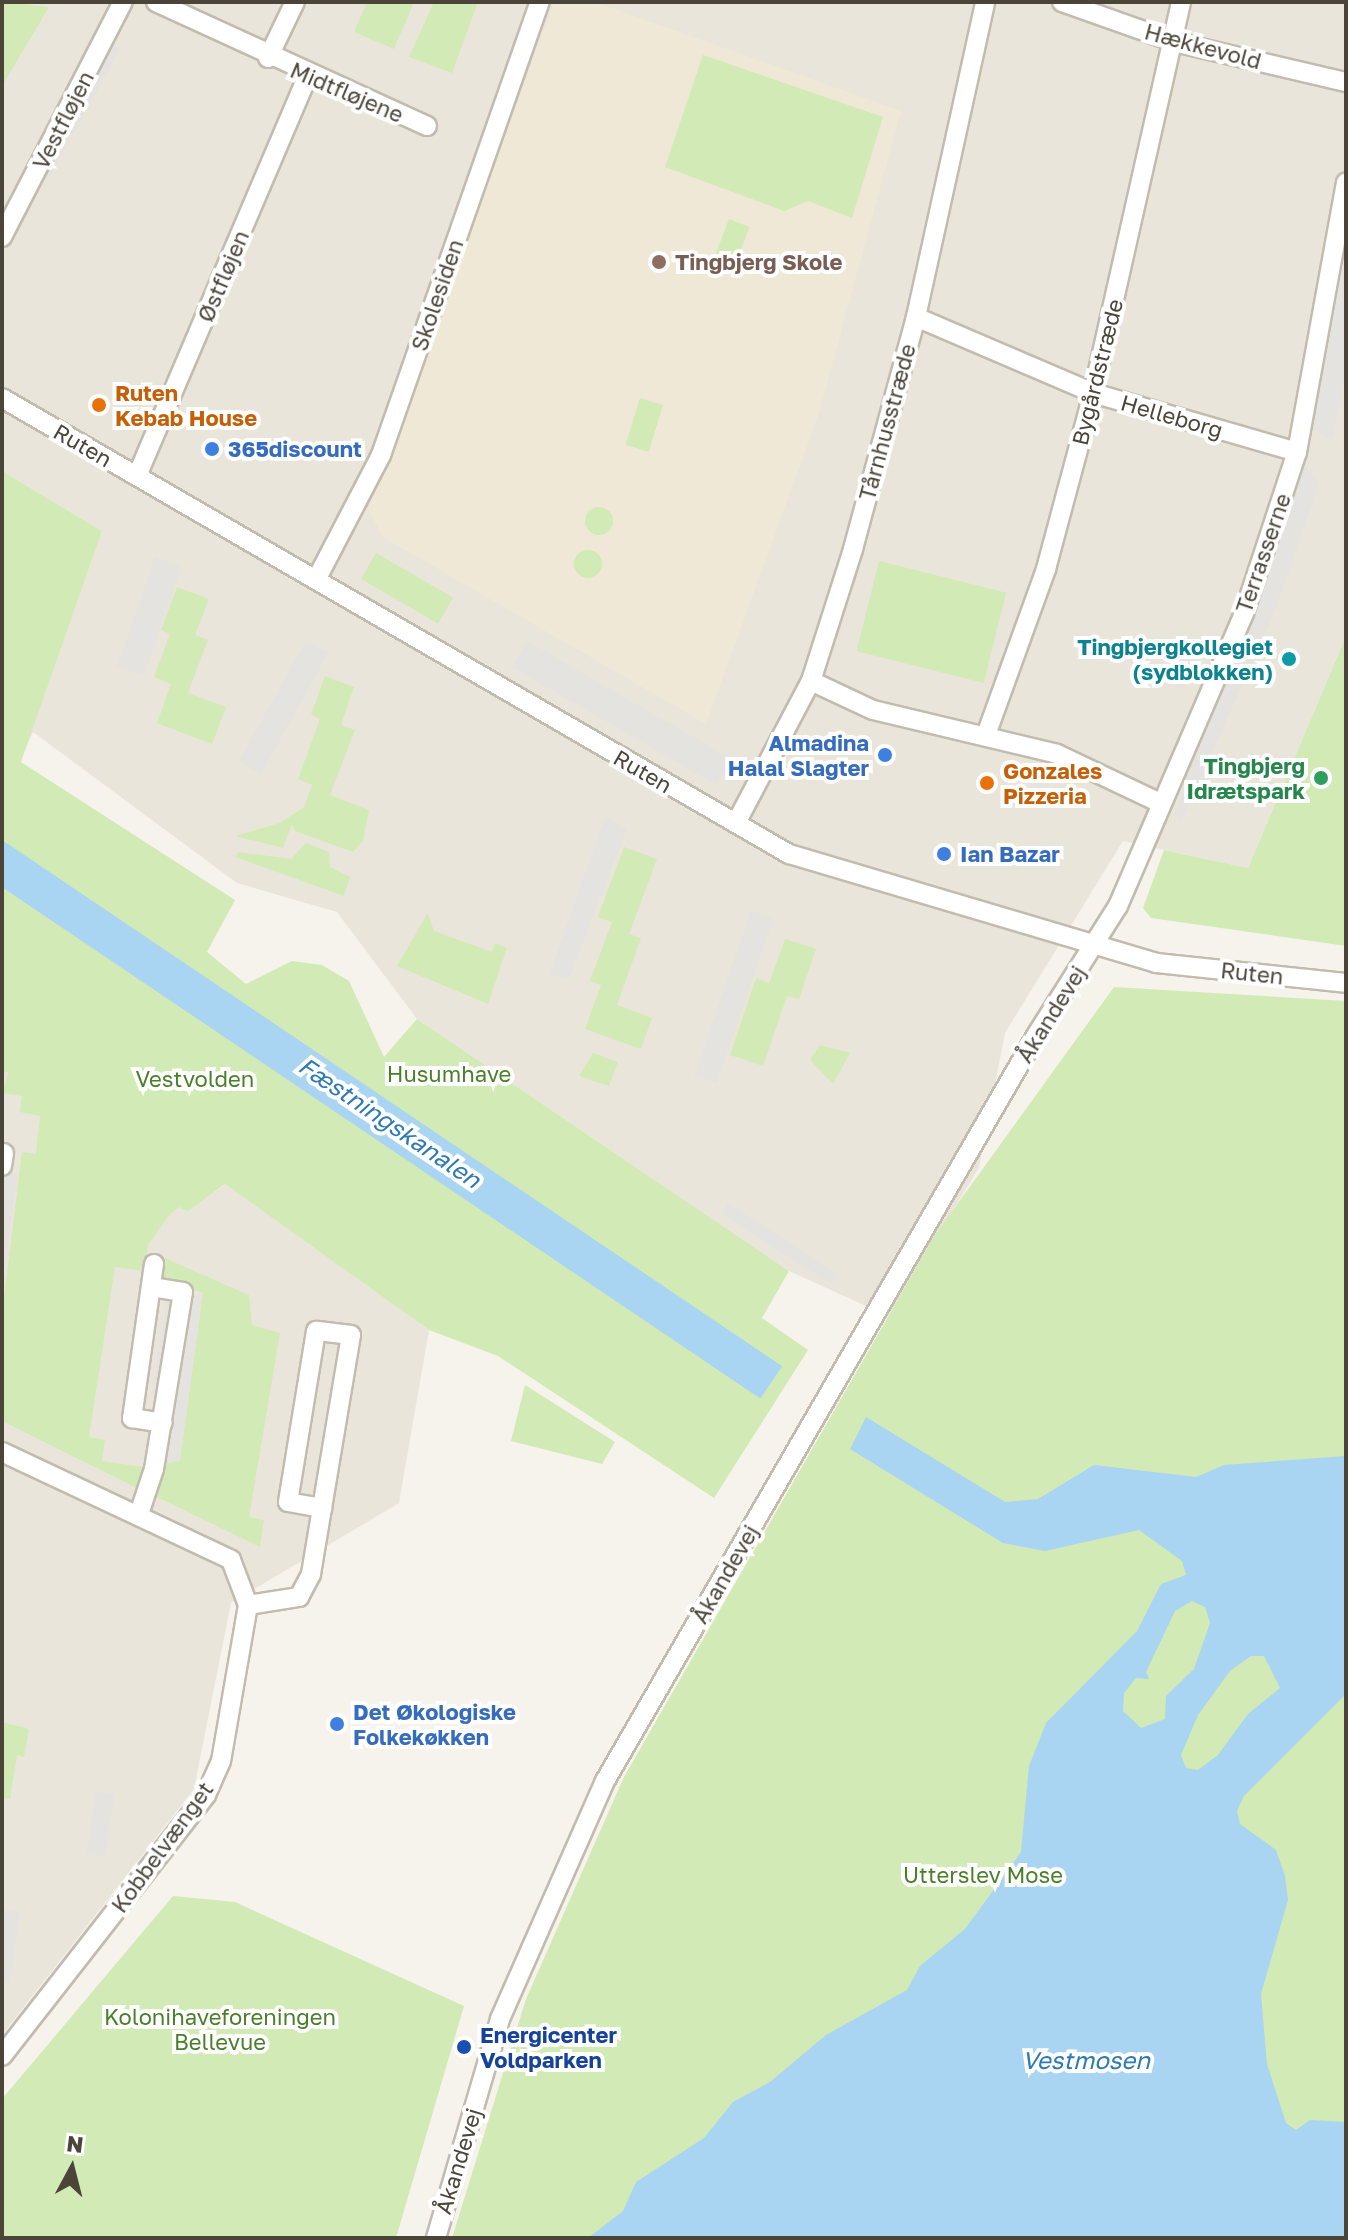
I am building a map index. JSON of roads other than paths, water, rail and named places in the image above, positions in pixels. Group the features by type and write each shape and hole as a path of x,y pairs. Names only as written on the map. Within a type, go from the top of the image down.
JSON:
{"street":[{"name":"Vestfløjen","path":"2,237 123,2"},
{"name":"Midtfløjene","path":"156,2 268,58 427,126"},
{"name":"Midtfløjene","path":"268,58 295,2"},
{"name":"Skolesiden","path":"316,580 381,455 540,2"},
{"name":"Tårnhusstræde","path":"736,823 811,681 916,317 985,2"},
{"name":"Hækkevold","path":"1062,2 1175,42 1346,82"},
{"name":"Bygårdstræde","path":"986,735 1046,569 1093,393 1175,42 1181,2"},
{"name":"Østfløjen","path":"137,476 308,76"},
{"name":"Terrasserne","path":"1093,946 1118,906 1158,802 1244,613 1297,452 1346,182"},
{"name":"Helleborg","path":"916,317 1093,393 1297,452"},
{"name":"Ruten","path":"2,398 736,823 830,869 944,896 1093,946 1156,963 1346,983"},
{"path":"811,681 873,710 1057,754 1158,802"},
{"name":"Åkandevej","path":"436,2238 500,2019 605,1781 1093,946"},
{"path":"154,1264 132,1418 163,1423"},
{"path":"139,1514 163,1423 183,1292 151,1287"},
{"path":"2,1452 231,1560 248,1605 299,1597 311,1574 351,1335 316,1331 288,1502 322,1508"},
{"name":"Kobbelvænget","path":"2,2056 206,1795 221,1761 248,1605"}],"water":[{"name":"Fæstningskanalen","path":"2,840 782,1366 760,1399 2,887"},
{"name":"Vestmosen","path":"866,1417 1005,1502 1038,1499 1094,1465 1196,1477 1224,1465 1346,1456 1346,1694 1244,1796 1237,1811 1240,1824 1276,1850 1285,1876 1288,1900 1261,1994 1267,2064 1286,2123 1296,2130 1310,2120 1346,2122 1346,2238 588,2238 623,2211 636,2182 704,2138 733,2102 770,2082 826,2035 907,1990 920,1966 965,1929 1021,1852 1029,1766 1046,1723 1137,1631 1161,1584 1186,1575 1182,1561 1139,1530 1045,1551 1003,1543 850,1449","holes":["1192,1601 1205,1607 1210,1623 1194,1669 1166,1696 1165,1719 1141,1728 1123,1711 1124,1693 1136,1678 1149,1679 1146,1672 1175,1611","1251,1656 1264,1656 1280,1688 1248,1714 1218,1755 1198,1770 1186,1768 1181,1755 1198,1715 1230,1671"]}],"place":[{"name":"Tingbjerg Skole","path":"659,262"},
{"name":"Ruten Kebab House","path":"99,405"},
{"name":"365discount","path":"212,449"},
{"name":"Tingbjergkollegiet (sydblokken)","path":"1289,659"},
{"name":"Almadina Halal Slagter","path":"885,755"},
{"name":"Tingbjerg Idrætspark","path":"1321,778"},
{"name":"Gonzales Pizzeria","path":"987,783"},
{"name":"Ian Bazar","path":"944,854"},
{"name":"Det Økologiske Folkekøkken","path":"337,1724"},
{"name":"Energicenter Voldparken","path":"464,2047"}],"park label":[{"name":"Husumhave","path":"449,1074"},
{"name":"Vestvolden","path":"195,1079"},
{"name":"Utterslev Mose","path":"983,1875"},
{"name":"Kolonihaveforeningen Bellevue","path":"220,2028"}]}
